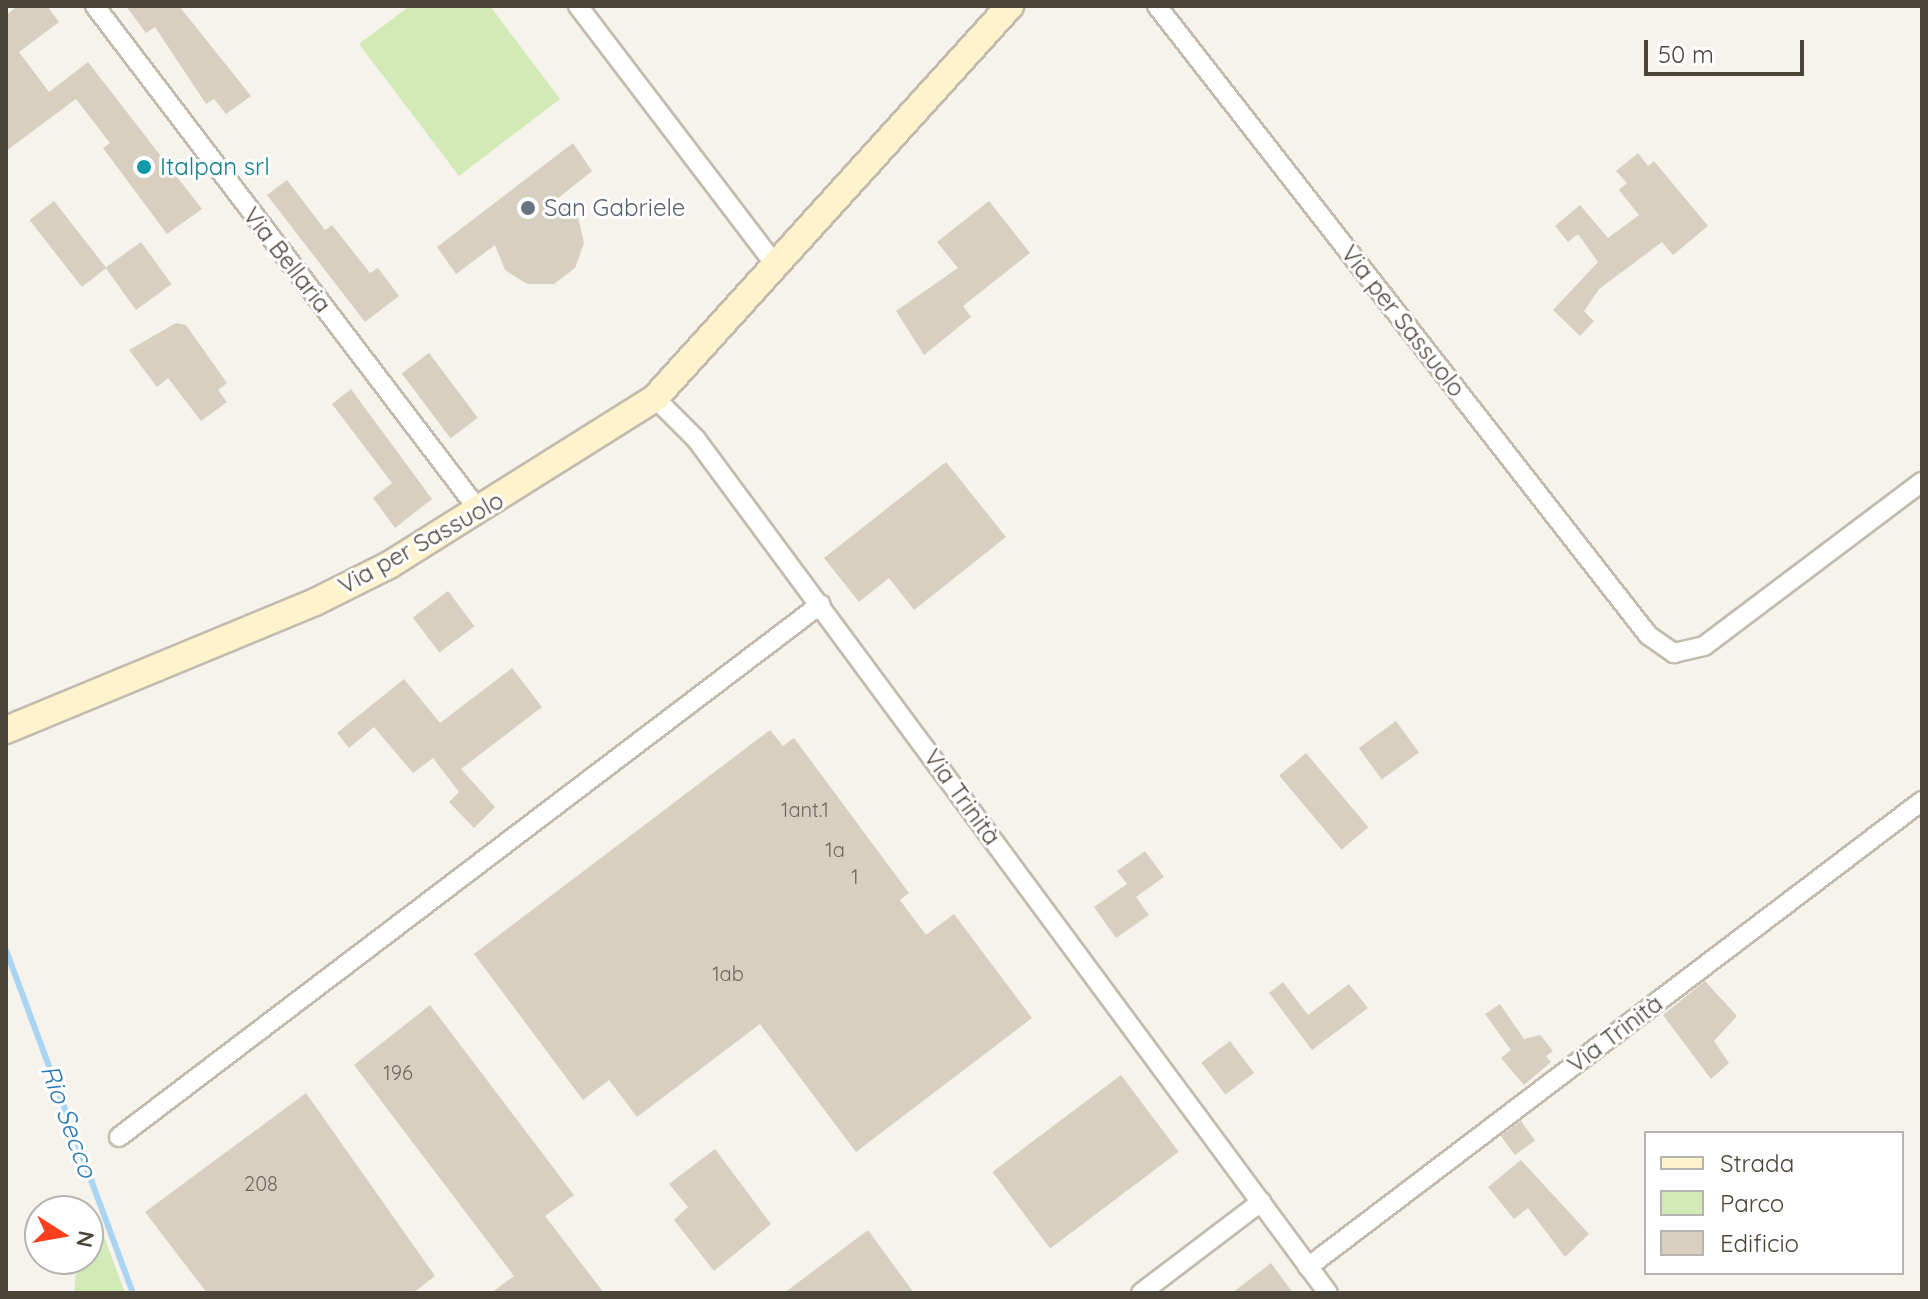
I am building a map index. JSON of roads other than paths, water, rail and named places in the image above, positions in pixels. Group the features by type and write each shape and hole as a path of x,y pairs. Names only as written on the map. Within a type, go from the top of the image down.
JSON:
{"main road":[{"name":"Via per Sassuolo","path":"6,730 315,602 480,512 655,398 777,267 1010,6"}],"street":[{"name":"Via Bellaria","path":"95,6 480,512"},
{"path":"578,6 777,267"},
{"name":"Via per Sassuolo","path":"1157,6 1648,635 1674,653 1704,646 1922,482"},
{"name":"Via Trinità","path":"655,398 696,439 821,604 1328,1293"},
{"path":"119,1137 821,604"},
{"name":"Via Trinità","path":"1308,1267 1922,801"},
{"path":"1141,1293 1261,1202"}],"waterway":[{"name":"Rio Secco","path":"6,950 133,1293"}],"place":[{"name":"Italpan srl","path":"144,167"},
{"name":"San Gabriele","path":"528,208"}]}
